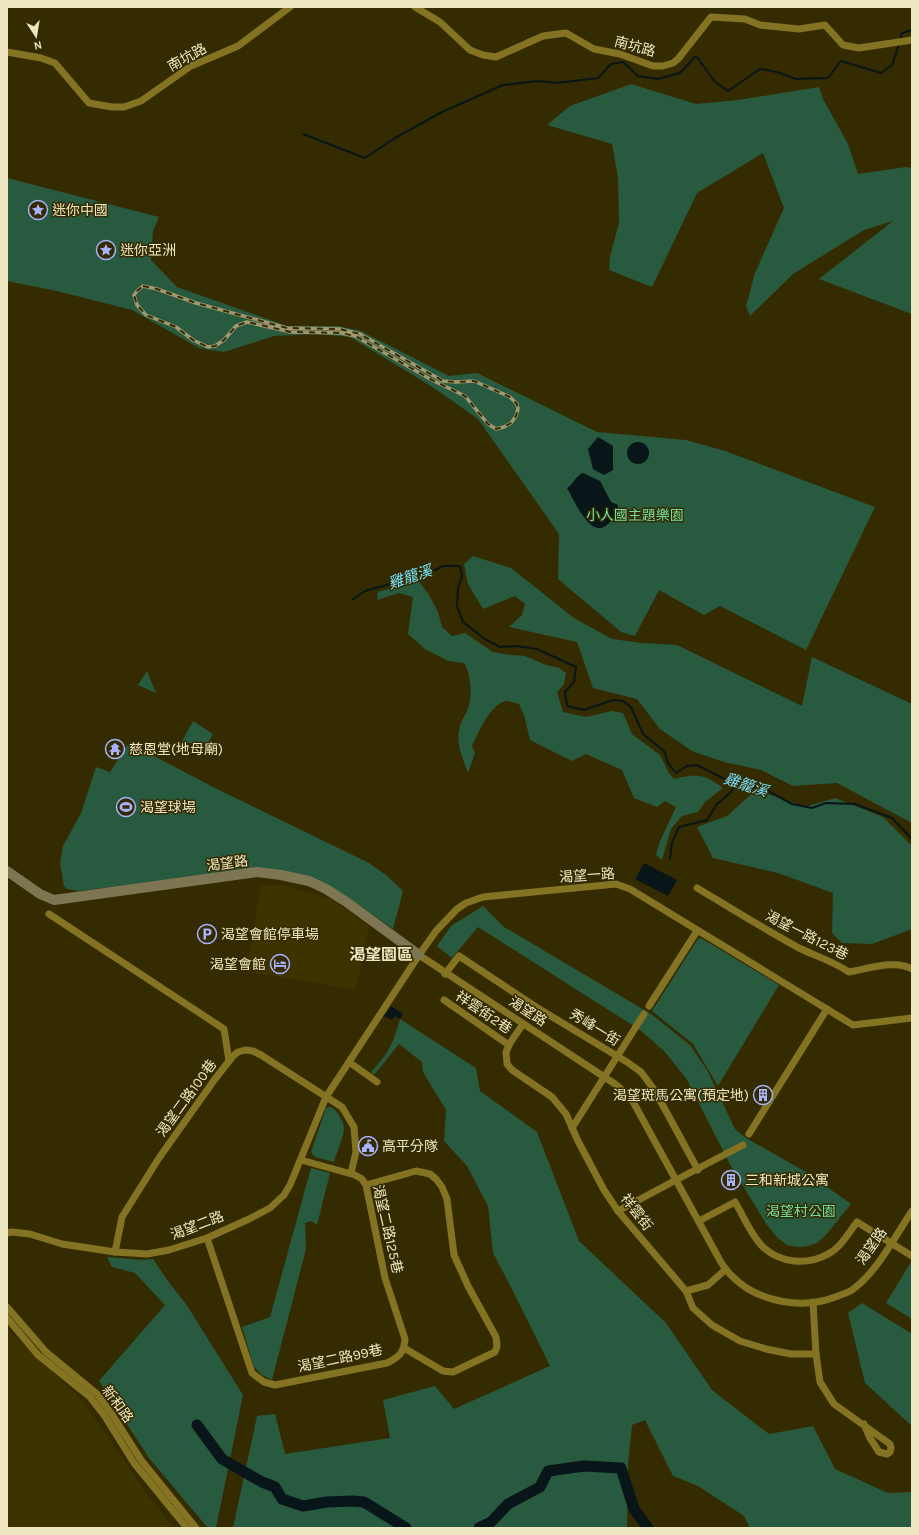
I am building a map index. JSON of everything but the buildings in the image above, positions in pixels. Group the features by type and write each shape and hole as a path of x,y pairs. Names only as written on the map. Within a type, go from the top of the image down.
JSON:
{"street":[{"name":"南坑路","path":"7,52 54,62 89,103 112,107 124,107 141,101 191,66 238,46 290,7"},
{"name":"南坑路","path":"415,7 440,22 470,50 483,56 496,57 543,36 566,33 594,49 620,54 653,66 664,66 673,63 678,59 711,17 745,19 760,25 799,29 825,25 844,45 859,48 912,40"},
{"name":"渴望路","path":"7,871 40,894 54,900 257,872 281,874 309,882 326,889 362,912 445,974 604,1077 631,1098 726,1269 749,1290 771,1300 782,1302 813,1302 827,1300 851,1291 873,1271 912,1211"},
{"name":"渴望一路","path":"326,1097 419,955 436,932 457,909 466,903 483,897 537,894 616,884 621,889 638,897 697,931 856,1028 912,1018"},
{"path":"574,895 579,888"},
{"name":"渴望一路123巷","path":"697,888 766,930 808,952 838,964 849,972 895,964 907,966 912,969"},
{"path":"49,914 224,1029 229,1062"},
{"path":"649,1006 697,931"},
{"name":"秀峰一街","path":"445,974 459,956 536,1007 617,1056 640,1072 655,1091 698,1170"},
{"name":"祥雲街2巷","path":"444,1000 509,1045"},
{"path":"753,1132 827,1009"},
{"path":"572,1128 644,1014"},
{"name":"祥雲街","path":"523,1024 506,1052 507,1064 512,1070 552,1097 566,1114 604,1190 618,1211 686,1291 694,1308 712,1324 740,1341 766,1349 792,1354 816,1354"},
{"name":"渴望二路100巷","path":"115,1252 122,1217 159,1158 229,1062 238,1052 245,1050 253,1051 342,1107 354,1126 356,1152 351,1173"},
{"path":"349,1062 377,1082"},
{"name":"渴望二路","path":"7,1234 12,1232 30,1234 62,1244 115,1252 147,1254 169,1250 207,1238 270,1208 284,1195 290,1186 326,1097"},
{"path":"618,1211 743,1145"},
{"name":"渴望二路125巷","path":"301,1160 351,1173 362,1179 366,1185 385,1278 405,1339 404,1348"},
{"path":"366,1185 416,1171 430,1174 436,1179 447,1198 454,1254 468,1286 496,1337 497,1346 495,1352 454,1372 443,1371 404,1348"},
{"path":"699,1221 735,1202 762,1245 772,1255 788,1261 808,1261 829,1254 842,1242 857,1222 912,1256"},
{"name":"渴望二路99巷","path":"207,1238 252,1373 264,1382 275,1385 387,1363 401,1355 404,1348"},
{"path":"686,1291 708,1285 726,1269"},
{"path":"813,1302 816,1354 820,1382 834,1404 864,1424"},
{"name":"新和路","path":"7,1307 46,1352 97,1394 141,1460 196,1528"},
{"name":"新和路","path":"7,1318 38,1355 90,1397 104,1415 134,1463 187,1528"}],"shaded area":[{"path":"598,437 613,446 613,470 604,475 593,469 588,449"},
{"path":"638,442 646,445 649,453 646,461 638,464 630,461 627,453 630,445"},
{"path":"583,473 600,481 611,502 618,505 614,518 602,528 595,527 589,523 567,488"},
{"path":"644,863 677,880 668,896 635,879"},
{"name":"渴望會館","path":"281,885 331,899 369,926 356,990 246,971 261,886"},
{"path":"391,1006 403,1014 400,1019 395,1016 392,1020 384,1016"},
{"path":"7,1329 83,1401 148,1496 174,1528 7,1528"}],"green space":[{"path":"631,84 696,104 738,100 819,87 823,99 848,144 858,174 906,167 912,168 912,314 819,279 893,221 864,230 793,274 750,316 746,306 755,273 784,208 763,153 697,193 652,287 609,270 610,257 619,223 618,177 612,144 547,125 570,106"},
{"name":"小人國主題樂園","path":"7,178 159,217 153,231 151,260 177,287 287,326 338,326 361,331 449,376 477,373 597,432 686,440 725,451 875,507 806,650 720,606 704,615 659,590 635,636 621,632 558,579 559,534 478,419 434,388 350,337 317,334 274,336 224,352 199,348 132,310 57,291 7,281"},
{"path":"473,556 511,568 574,618 612,639 642,643 677,645 802,706 812,657 912,704 912,823 837,783 793,786 761,770 724,762 692,751 660,729 637,699 593,688 577,642 509,627 522,615 525,604 515,596 483,609 468,584 464,564"},
{"path":"418,580 429,595 438,612 442,627 452,636 465,633 493,652 525,656 546,665 559,668 566,673 564,684 557,692 563,712 586,717 612,711 623,713 632,734 660,755 669,773 674,779 689,776 700,776 711,780 723,788 705,802 698,812 682,816 671,829 662,860 656,855 660,841 676,807 665,801 657,807 634,798 622,770 586,754 572,761 530,740 524,715 519,704 506,701 500,703 490,713 472,746 475,753 468,773 458,742 460,727 470,700 470,684 464,663 448,661 425,649 408,634 413,597 399,593 377,600 378,592"},
{"path":"147,671 156,693 138,685"},
{"path":"193,721 213,734 208,743 181,743"},
{"path":"129,743 217,789 369,863 386,875 403,891 393,929 343,894 265,869 78,891 67,889 64,886 60,863 63,846 81,813 96,767 110,772"},
{"path":"756,790 805,807 835,798 883,817 912,846 912,929 872,944 842,943 832,933 833,893 778,873 713,858 697,827 727,816"},
{"name":"渴望村公園","path":"483,906 504,927 651,1014 690,1045 707,1070 735,1129 746,1138 806,1172 851,1204 825,1236 817,1243 798,1247 787,1245 777,1237 767,1225 732,1168 686,1078 664,1051 640,1030 478,927 452,958 437,946 451,926"},
{"path":"701,938 779,985 718,1086 693,1044 652,1011 698,939"},
{"path":"400,1019 476,1068 480,1091 537,1132 579,1241 666,1323 712,1390 769,1434 813,1426 835,1469 888,1493 912,1492 912,1528 750,1528 744,1516 698,1486 673,1476 645,1420 632,1425 628,1464 627,1528 233,1528 257,1416 275,1414 285,1454 390,1438 383,1400 435,1386 454,1409 550,1366 493,1253 488,1206 467,1166 444,1141 446,1110 423,1072 422,1062 399,1044 374,1075 371,1072 390,1048"},
{"path":"329,1107 334,1109 339,1115 344,1129 334,1162 315,1157 311,1152 326,1108"},
{"path":"311,1168 330,1173 317,1225 311,1221 305,1223 306,1249 272,1380 262,1375 254,1367 242,1327 270,1317"},
{"path":"107,1257 142,1260 153,1259 186,1304 243,1395 216,1528 208,1528 149,1458 99,1381 165,1305 135,1273 112,1267"},
{"path":"911,1262 912,1263 912,1319 886,1303"},
{"path":"862,1303 912,1334 912,1426 865,1383 848,1313"}],"waterway":[{"path":"900,40 902,33 912,30"},
{"path":"303,134 365,158 395,138 442,112 503,85 538,81 557,83 598,78 611,64 623,62 638,76 658,79 680,73 695,57 698,58 714,81 728,91 760,69 777,72 796,79 828,78 841,61 881,73 892,65 899,44"},
{"name":"雞籠溪","path":"352,600 365,591 390,584 409,574 435,570 443,566 460,566 462,576 458,588 457,606 463,622 485,639 500,647 516,646 537,649 576,667 574,682 565,692 567,706 584,710 613,700 623,701 631,707 643,734 664,751 668,763 676,773 687,766 697,765 736,785 761,787 792,804 812,808 826,803 855,804 892,818 912,839"},
{"path":"670,859 672,843 679,827 707,820 717,804 730,793 736,785"},
{"path":"197,1425 222,1459 262,1482 275,1487 282,1499 303,1506 327,1502 364,1502 406,1528"},
{"path":"479,1528 491,1522 508,1504 540,1487 548,1471 584,1466 621,1468 634,1509 648,1528"}],"railway":[{"path":"143,286 157,289 196,303 287,328 340,329 360,334 443,381 474,381 510,397 517,404 518,409 516,416 511,423 496,429 488,424 465,396 430,379 355,336 341,333 291,332 247,322 236,326 224,340 215,346 208,347 193,340 176,327 146,315 137,305 134,295 143,286"}],"place":[{"name":"迷你中國","path":"38,210"},
{"name":"迷你亞洲","path":"106,250"},
{"name":"慈恩堂(地母廟)","path":"115,749"},
{"name":"渴望球場","path":"126,807"},
{"name":"渴望會館停車場","path":"207,934"},
{"name":"渴望會館","path":"280,964"},
{"name":"渴望斑馬公寓(預定地)","path":"763,1095"},
{"name":"高平分隊","path":"368,1146"},
{"name":"三和新城公寓","path":"731,1180"}],"district":[{"name":"渴望園區","path":"381,954"}]}
